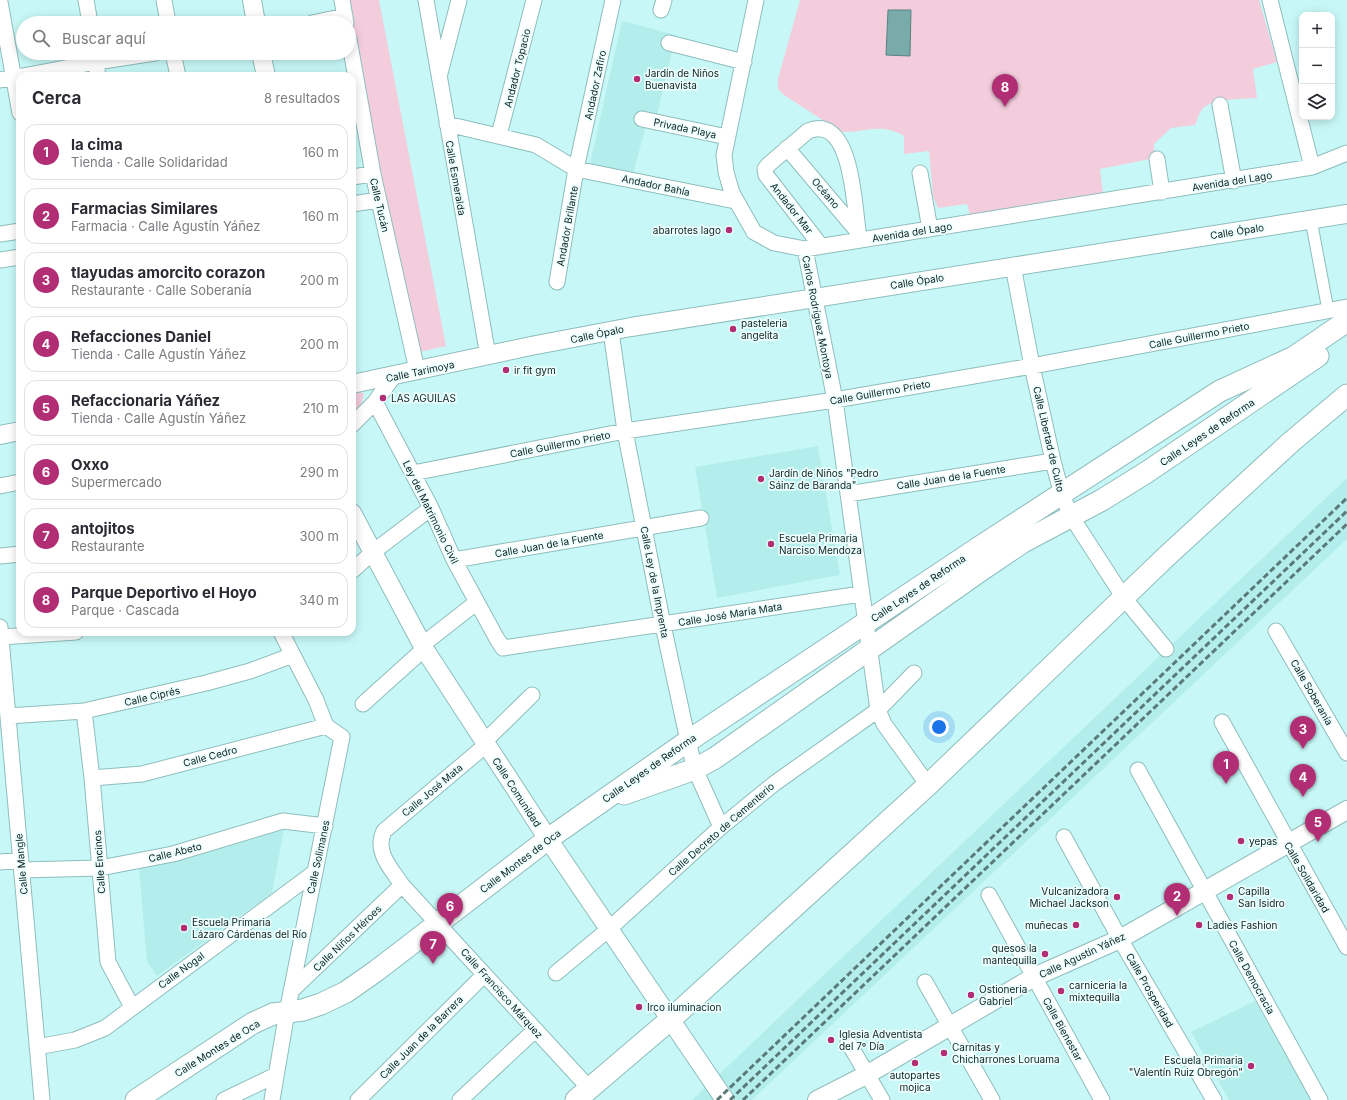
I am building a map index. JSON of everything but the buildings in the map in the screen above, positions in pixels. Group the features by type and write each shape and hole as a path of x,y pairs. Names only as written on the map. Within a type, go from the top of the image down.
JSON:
{"main road":[{"name":"Calle Leyes de Reforma","path":"597,804 688,740 866,622 1220,391 1294,357 1347,321"},
{"name":"Calle Leyes de Reforma","path":"597,804 695,769 715,758 1010,550 1147,472 1274,388 1347,336"},
{"path":"583,1094 671,1019 928,785 1168,555 1291,442 1347,395"},
{"name":"Calle Montes de Oca","path":"136,1100 253,1023 273,1014 302,1010 321,1004 346,992 548,839 597,804"}],"street":[{"path":"86,0 89,16"},
{"path":"164,0 167,16"},
{"path":"252,0 255,16"},
{"path":"342,0 345,16"},
{"name":"Calle Esmeralda","path":"426,0 488,356"},
{"path":"439,78 459,0"},
{"name":"Andador Topacio","path":"500,135 534,0"},
{"name":"Andador Zafiro","path":"576,169 613,0"},
{"name":"Avenida del Lago","path":"756,0 724,155 726,172 735,201 743,211 754,232 774,243 805,249 858,236 930,229 1234,181 1312,167 1347,153"},
{"path":"1270,0 1312,167"},
{"path":"0,2 16,89"},
{"path":"669,43 744,62"},
{"path":"46,72 117,60"},
{"path":"175,60 177,72"},
{"path":"263,60 265,72"},
{"name":"Calle Tucán","path":"353,60 355,72"},
{"name":"Calle Tucán","path":"356,78 373,174 417,370"},
{"path":"1220,104 1234,181"},
{"name":"Privada Playa","path":"642,119 727,137"},
{"name":"Andador Bahía","path":"447,124 500,135 536,145 576,169 735,201"},
{"path":"787,148 814,128 824,130 837,138 846,152 858,236"},
{"name":"Andador Mar","path":"787,148 765,169 766,175 821,246"},
{"name":"Océano","path":"787,148 858,236"},
{"path":"1157,159 1162,192"},
{"name":"Andador Brillante","path":"557,282 576,169"},
{"path":"356,176 373,174"},
{"path":"920,174 930,229"},
{"path":"356,203 379,200"},
{"name":"Calle Ópalo","path":"488,356 611,331 1347,214"},
{"path":"1311,220 1328,310"},
{"path":"0,234 16,232"},
{"name":"Carlos Rodríguez Montoya","path":"805,249 813,298 835,400 878,710 884,724 928,785"},
{"path":"0,260 16,258"},
{"name":"Calle Libertad de Culto","path":"1013,266 1032,366 1062,495 1071,516 1124,598 1166,649"},
{"name":"Calle Guillermo Prieto","path":"412,473 625,431 835,400 1032,366 1347,307"},
{"name":"Calle Ley de la Imprenta","path":"611,331 625,431 663,625 688,740 695,769 721,827"},
{"name":"Calle Tarimoya","path":"356,383 393,377 417,370 488,356"},
{"path":"356,421 375,402 393,377"},
{"name":"Ley del Matrimonio Civil","path":"375,402 431,508 454,560 503,648"},
{"path":"0,435 16,432"},
{"name":"Calle Juan de la Fuente","path":"848,494 1053,461"},
{"path":"0,486 16,483"},
{"path":"356,567 373,552 431,508"},
{"name":"Calle Juan de la Fuente","path":"454,560 701,518"},
{"name":"Calle Comunidad","path":"356,520 423,647 548,839 725,1100"},
{"path":"0,556 16,554"},
{"name":"Calle José María Mata","path":"503,648 861,594"},
{"path":"362,704 423,647 477,602"},
{"name":"Calle Soberanía","path":"1276,631 1347,753"},
{"path":"0,632 16,632"},
{"name":"Calle Mangle","path":"0,632 42,1100"},
{"path":"283,636 316,700 326,726"},
{"name":"Calle Ciprés","path":"8,716 84,711 206,683 250,671 293,655"},
{"name":"Calle Decreto de Cementerio","path":"556,973 609,929 721,827 774,783 878,710 914,673"},
{"path":"485,744 532,695"},
{"name":"Calle Encinos","path":"84,711 92,778 108,962 132,1007"},
{"name":"Calle Solidaridad","path":"1222,722 1288,844 1347,947"},
{"name":"Calle Cedro","path":"92,778 142,774 326,726"},
{"name":"Calle Solimanes","path":"272,1100 287,1012 342,737 326,726"},
{"name":"Calle José Mata","path":"381,838 384,831 485,744"},
{"name":"Calle Democracia","path":"1138,770 1320,1100"},
{"name":"Calle Agustín Yáñez","path":"817,1100 868,1074 1034,978 1120,939 1347,810"},
{"name":"Calle Abeto","path":"0,862 22,865 100,868 173,854 284,821 325,826"},
{"name":"Calle Prosperidad","path":"1064,837 1120,939 1214,1100"},
{"name":"Calle Francisco Márquez","path":"381,838 380,848 383,857 402,885 439,923 484,975 535,1030 583,1094"},
{"name":"Calle Nogal","path":"37,1047 75,1040 105,1028 315,872"},
{"name":"Calle Niños Héroes","path":"292,991 402,885"},
{"name":"Calle Bienestar","path":"989,896 1102,1100"},
{"name":"Calle Juan de la Barrera","path":"358,1100 484,975"},
{"path":"925,982 952,1025 992,1100"},
{"path":"460,1100 535,1030"},
{"path":"848,1042 882,1100"},
{"path":"224,1100 276,1075"}],"shaded area":[{"path":"348,0 379,0 446,346 410,354 356,46 356,16 351,16"},
{"path":"800,0 1259,0 1277,62 1253,69 1257,98 1218,101 1211,104 1201,111 1195,125 1171,128 1154,144 1155,158 1100,169 1103,194 970,216 967,204 938,208 933,196 929,151 904,154 904,136 887,130 873,129 841,132 784,95 778,89 778,79"},
{"path":"888,10 911,10 910,56 886,55"},
{"name":"Jardín de Niños Buenavista","path":"622,21 676,35 655,124 647,122 632,178 589,168"},
{"path":"356,392 364,393 361,406 356,412"},
{"name":"Escuela Primaria Narciso Mendoza","path":"818,446 840,575 717,598 695,467"},
{"path":"1347,478 1347,539 752,1100 692,1100"},
{"name":"Escuela Primaria Lázaro Cárdenas del Río","path":"284,830 272,893 157,976 147,962 139,869"},
{"name":"Escuela Primaria \"Valentín Ruiz Obregón\"","path":"1255,1001 1311,1100 1229,1100 1191,1032"}],"railway":[{"path":"717,1100 1347,498"},
{"path":"730,1100 1347,511"},
{"path":"743,1100 1347,524"}],"place":[{"name":"Jardín de Niños Buenavista","path":"637,79"},
{"name":"Parque Deportivo el Hoyo","path":"1005,107"},
{"name":"abarrotes lago","path":"729,230"},
{"name":"pasteleria angelita","path":"733,329"},
{"name":"ir fit gym","path":"506,370"},
{"name":"LAS AGUILAS","path":"383,398"},
{"name":"Jardín de Niños \"Pedro Sáinz de Baranda\"","path":"761,479"},
{"name":"Escuela Primaria Narciso Mendoza","path":"771,544"},
{"name":"tlayudas amorcito corazon","path":"1303,749"},
{"name":"la cima","path":"1226,784"},
{"name":"Refacciones Daniel","path":"1303,797"},
{"name":"yepas","path":"1241,841"},
{"name":"Refaccionaria Yáñez","path":"1318,842"},
{"name":"Vulcanizadora Michael Jackson","path":"1117,897"},
{"name":"Capilla San Isidro","path":"1230,897"},
{"name":"Farmacias Similares","path":"1177,916"},
{"name":"muñecas","path":"1076,925"},
{"name":"Ladies Fashion","path":"1199,925"},
{"name":"Oxxo","path":"450,926"},
{"name":"Escuela Primaria Lázaro Cárdenas del Río","path":"184,928"},
{"name":"quesos la mantequilla","path":"1045,954"},
{"name":"antojitos","path":"433,964"},
{"name":"carniceria la mixtequilla","path":"1061,991"},
{"name":"Ostioneria Gabriel","path":"971,995"},
{"name":"Irco iluminacion","path":"639,1007"},
{"name":"Iglesia Adventista del 7º Día","path":"831,1040"},
{"name":"Carnitas y Chicharrones Loruama","path":"944,1053"},
{"name":"autopartes mojica","path":"915,1063"},
{"name":"Escuela Primaria \"Valentín Ruiz Obregón\"","path":"1251,1066"}]}
